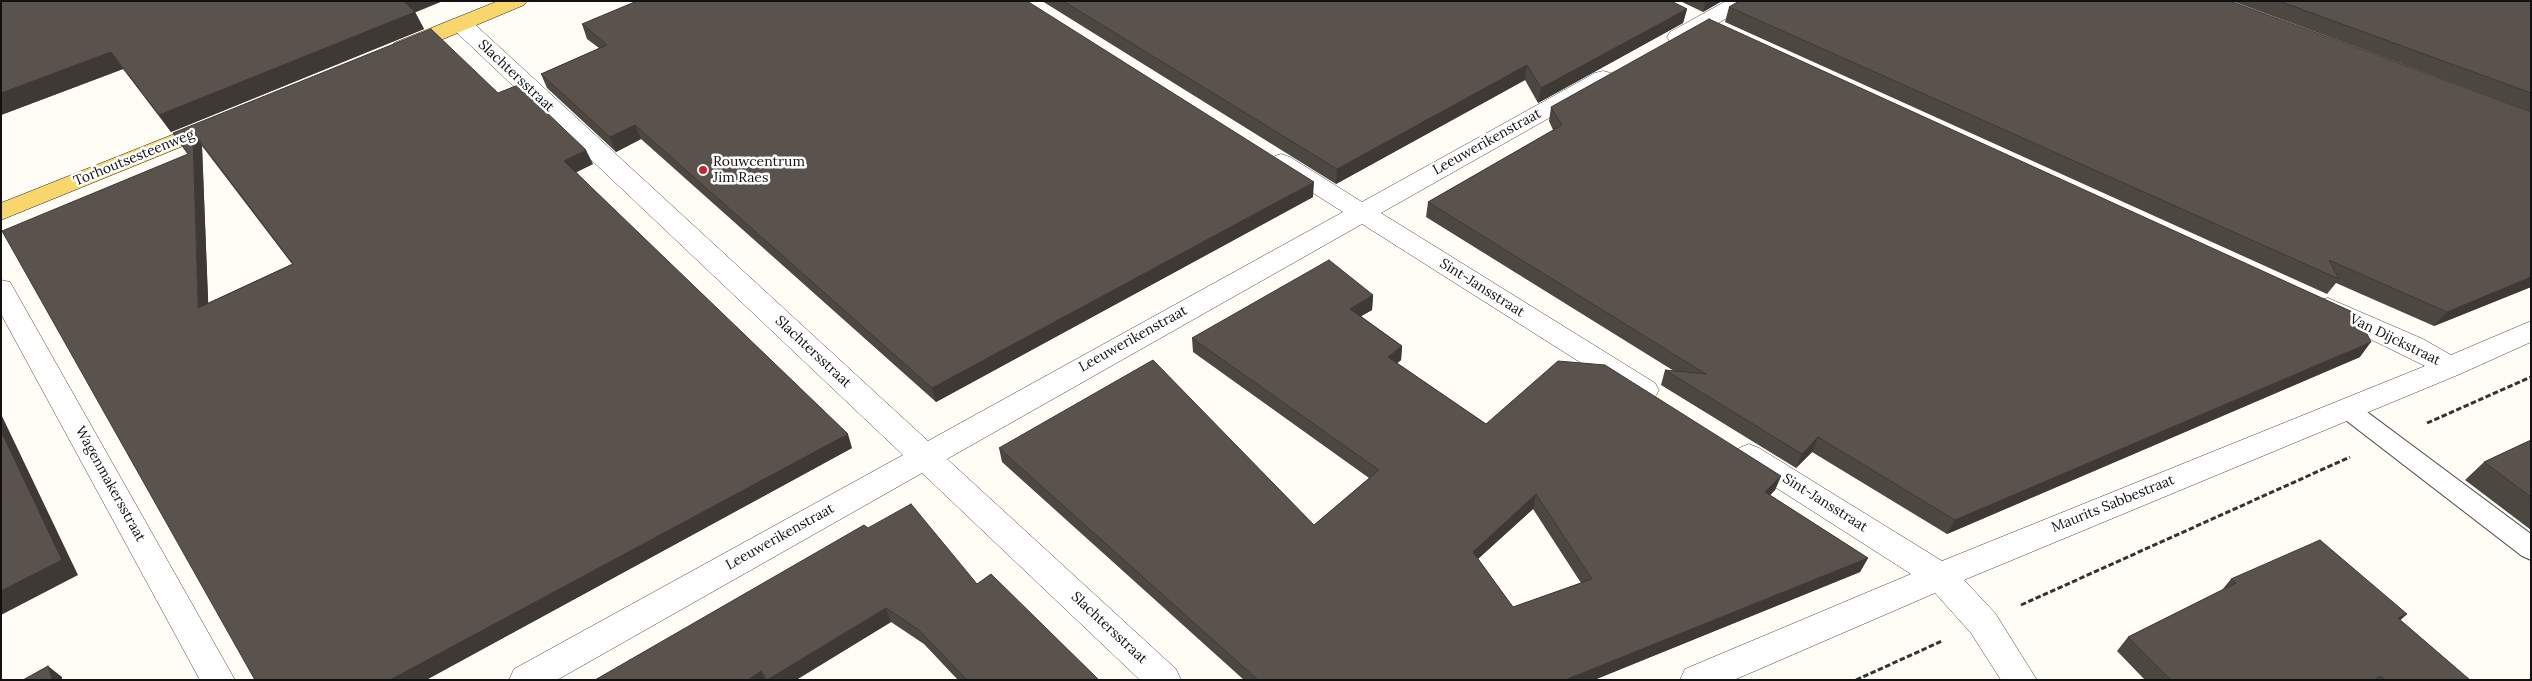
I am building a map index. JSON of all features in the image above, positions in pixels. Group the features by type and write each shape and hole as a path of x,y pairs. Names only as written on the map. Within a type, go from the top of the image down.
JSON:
{"main road":[{"path":"385,56 517,1"},
{"name":"Torhoutsesteenweg","path":"1,212 229,119"}],"street":[{"path":"1661,46 1742,1"},
{"path":"1681,12 1731,35"},
{"name":"Slachtersstraat","path":"461,24 1164,680"},
{"name":"Leeuwerikenstraat","path":"526,680 1618,70"},
{"name":"Sint-Jansstraat","path":"1260,149 1663,402"},
{"name":"Wagenmakersstraat","path":"1,289 218,680"},
{"name":"Van Dijckstraat","path":"2304,297 2413,346 2450,367"},
{"name":"Maurits Sabbestraat","path":"1697,680 1940,576 2450,367 2531,331"},
{"name":"Sint-Jansstraat","path":"1730,444 1940,576 1983,622 2020,680"}],"lane":[{"path":"2347,409 2531,549"}],"path":[{"path":"1856,680 2531,377"}],"building":[{"path":"1,1 404,1 415,12 159,115 111,52 1,93"},
{"path":"637,1 1027,1 1314,182 932,388 635,125 610,137 541,74 607,45 582,24"},
{"path":"1063,1 1671,1 1687,9 1541,88 1527,65 1337,169"},
{"path":"1739,1 2230,1 2531,112 2531,277 2447,312 2329,260 2339,279 1729,7"},
{"path":"2279,1 2531,1 2531,93"},
{"path":"1709,19 2357,314 2371,342 1955,520 1818,437 1802,454 1665,370 1706,374 1428,202 1562,125 1551,107"},
{"path":"431,29 498,93 518,85 586,150 564,161 848,434 390,680 255,680 2,231 188,154 173,133","holes":["193,132 293,264 198,308"]},
{"path":"1329,260 1373,295 1350,309 1402,346 1388,357 1486,424 1558,361 1605,365 1781,476 1765,492 1868,558 1565,680 1258,680 999,448 1153,360 1314,525 1379,470 1192,338","holes":["1536,494 1592,579 1513,607 1473,552"]},
{"path":"1,431 62,560 1,591"},
{"path":"2531,440 2531,497 2484,462"},
{"path":"911,504 977,584 991,574 1099,680 967,680 919,630 886,608 767,680 761,671 748,680 595,680 864,525 868,528"},
{"path":"2320,540 2407,614 2398,618 2470,680 2385,680 2381,676 2374,680 2171,680 2128,637 2236,583 2231,579"},
{"path":"48,666 52,680 23,680"}],"place":[{"name":"Rouwcentrum Jim Raes","path":"703,170"}]}
